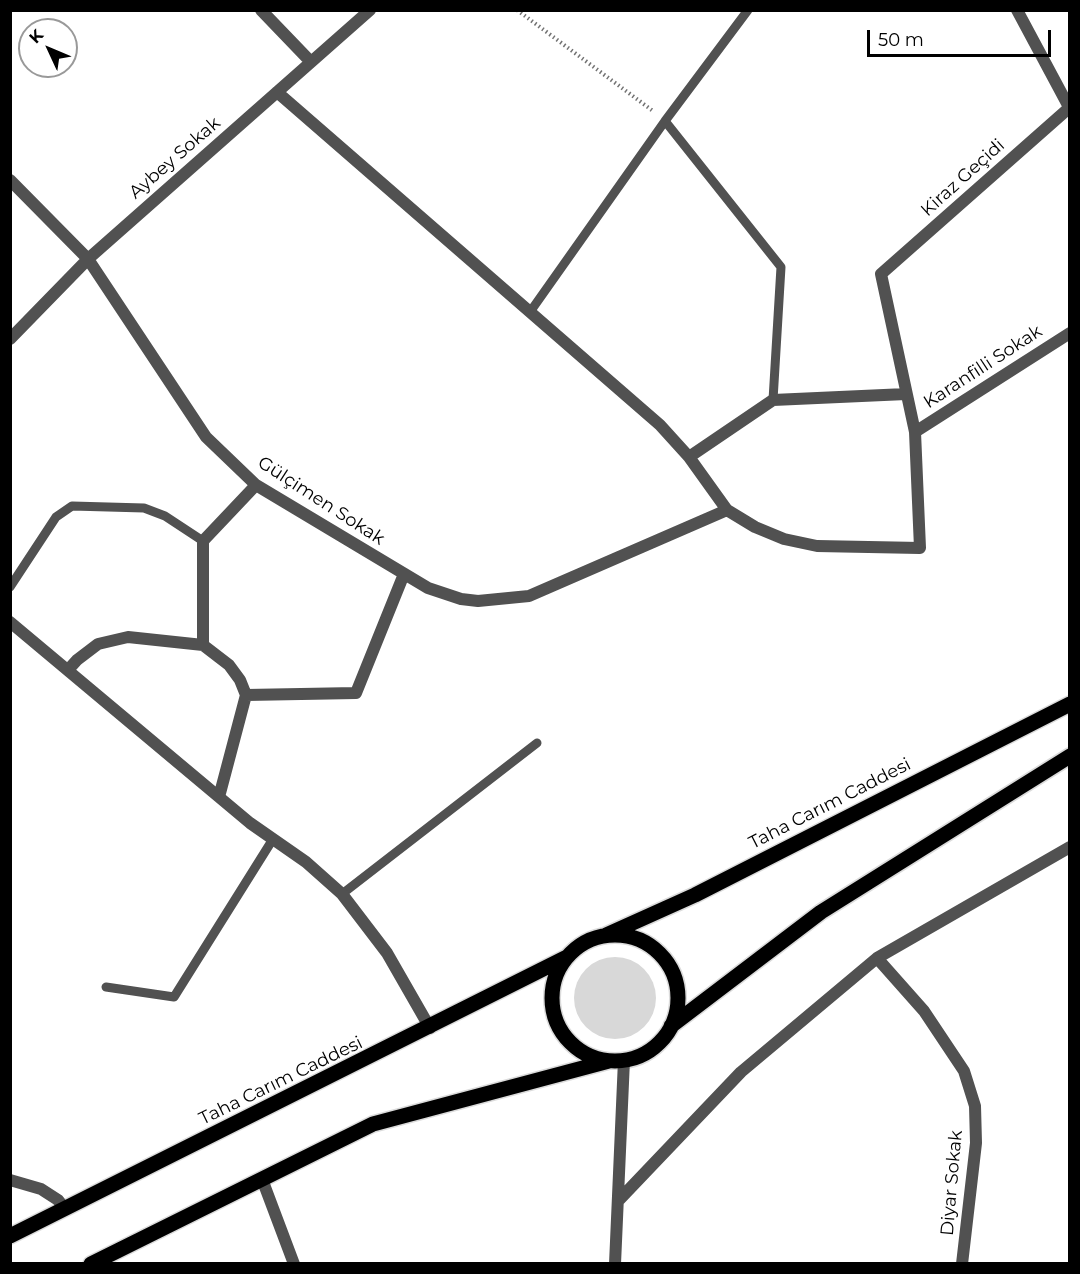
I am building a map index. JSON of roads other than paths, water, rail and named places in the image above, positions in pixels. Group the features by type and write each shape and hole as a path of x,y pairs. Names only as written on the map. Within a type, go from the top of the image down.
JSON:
{"main road":[{"name":"Taha Carım Caddesi","path":"606,935 695,896 1070,704"},
{"path":"91,1263 373,1124 616,1060 652,1048 671,1026 821,912 1070,756"},
{"path":"616,1060 580,1050 560,1028 552,999 554,984 567,957 591,939 606,935 636,938 662,955 673,974 678,996 671,1026"},
{"name":"Taha Carım Caddesi","path":"10,1236 430,1028 567,957"}],"street":[{"path":"261,10 310,61"},
{"name":"Aybey Sokak","path":"10,339 88,259 370,10"},
{"path":"1017,10 1069,108"},
{"path":"277,92 660,425 689,458 727,510 755,527 784,539 817,546 920,548 915,432 906,394 773,400 689,458"},
{"name":"Kiraz Geçidi","path":"906,394 881,274 1069,108"},
{"name":"Gülçimen Sokak","path":"10,180 88,259 206,437 256,485 428,588 478,602 513,600 529,596 727,510"},
{"name":"Karanfilli Sokak","path":"915,432 1070,333"},
{"path":"203,645 203,541 256,485"},
{"path":"246,695 356,693 404,574"},
{"path":"10,622 219,797 306,862 342,894 387,953 430,1028"},
{"path":"68,670 87,651 113,639 128,637 203,645 229,665 240,680 246,695 219,797"},
{"path":"618,1201 741,1072 877,958 1070,848"},
{"name":"Diyar Sokak","path":"877,958 924,1011 964,1071 975,1106 976,1143 962,1263"},
{"path":"615,1263 618,1201 616,1060"},
{"path":"262,1179 294,1263"},
{"path":"10,1180 42,1188 58,1200 65,1209"}],"lane":[{"path":"530,312 665,121 748,10"},
{"path":"665,121 781,267 773,400"},
{"path":"10,587 56,517 72,506 144,508 165,516 203,541"},
{"path":"342,894 537,742"},
{"path":"106,987 174,997 273,838"}]}
